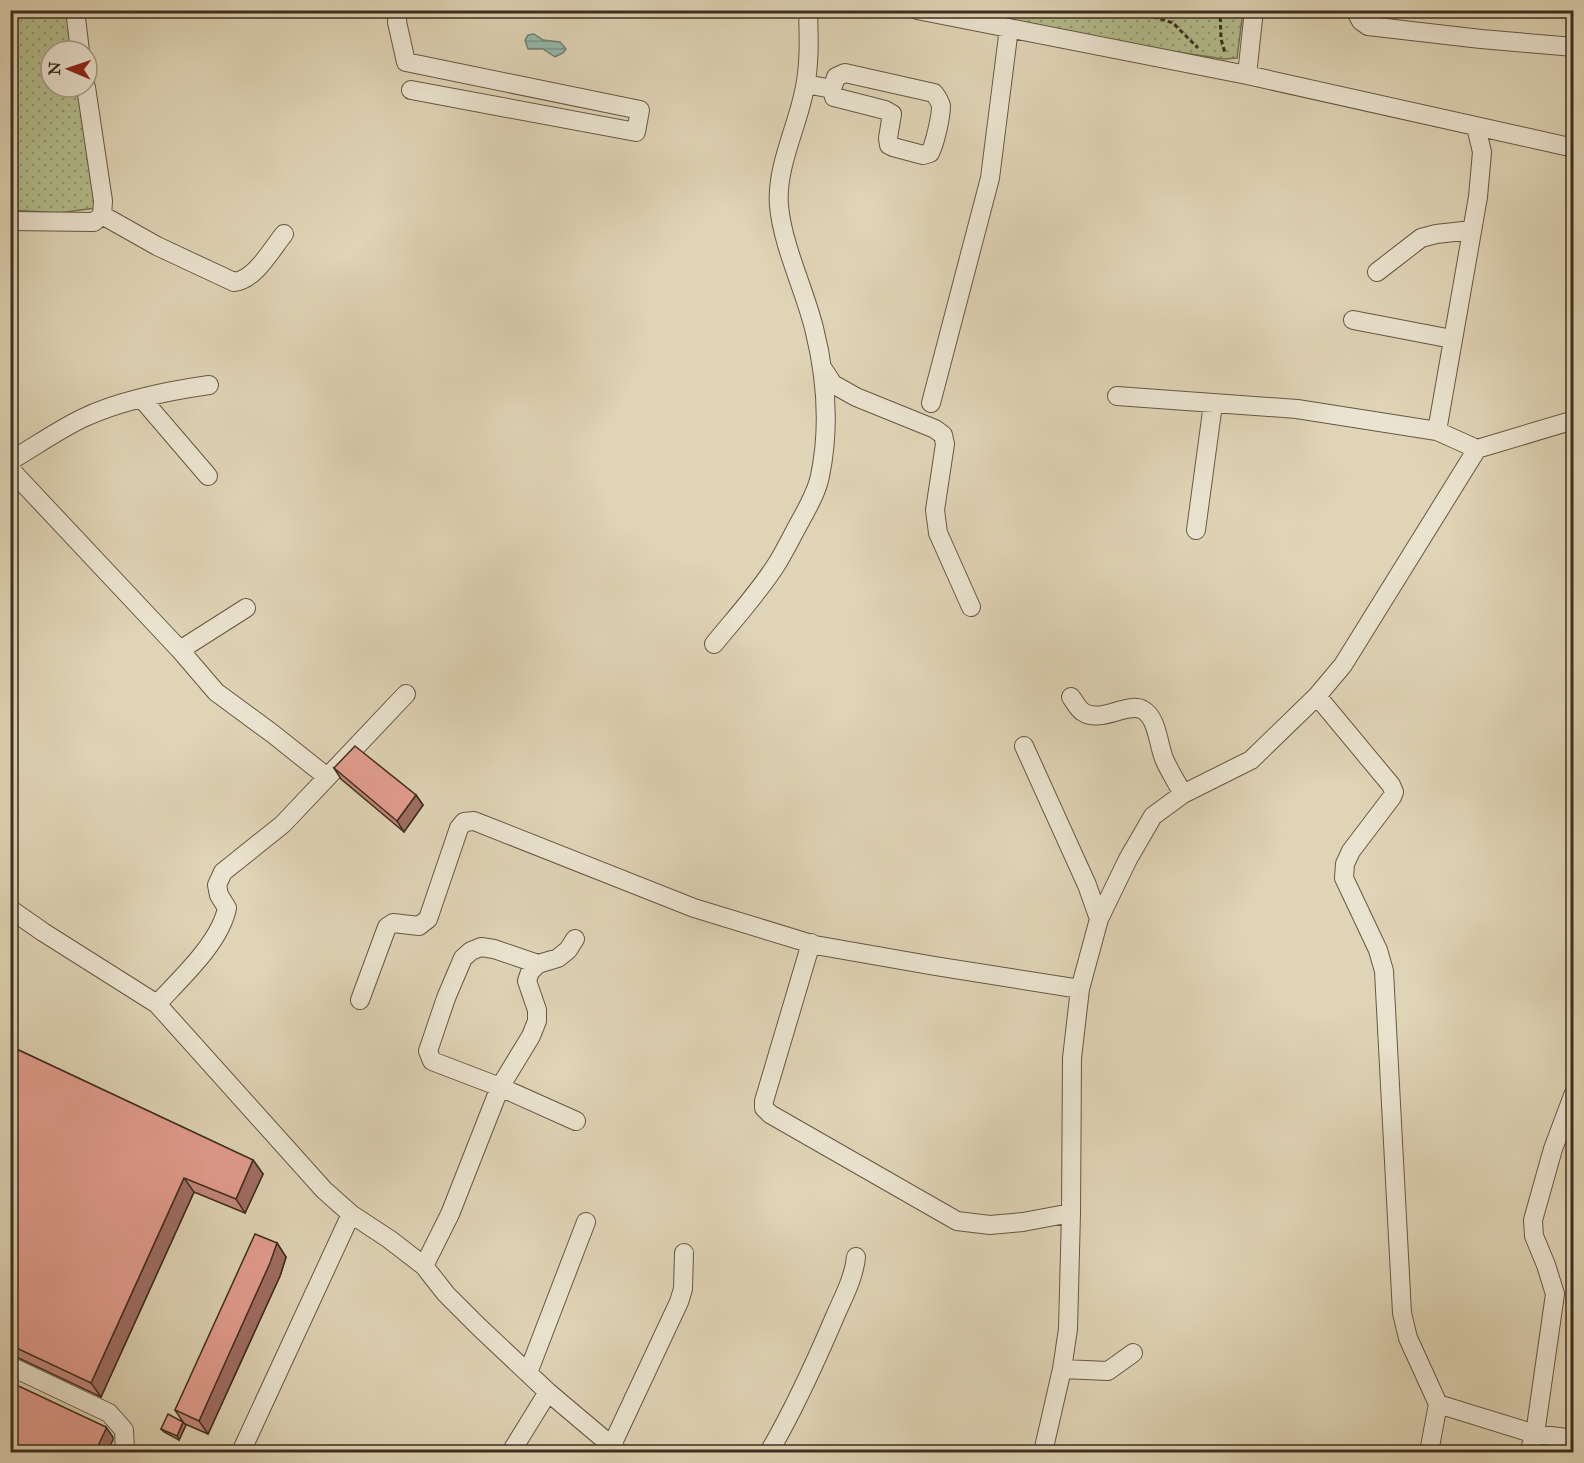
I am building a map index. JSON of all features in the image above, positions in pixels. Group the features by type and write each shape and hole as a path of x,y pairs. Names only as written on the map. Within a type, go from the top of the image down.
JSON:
{"street":[{"path":"75,10 79,39"},
{"path":"398,10 397,22 406,62 640,110 636,132 411,90"},
{"path":"714,644 757,592 778,562 820,478 825,412 823,369 814,326 783,228 779,206 785,159 806,84 809,61 808,10"},
{"path":"917,10 1233,72 1574,148"},
{"path":"1233,72 1254,10"},
{"path":"1355,10 1360,21 1368,26 1574,47"},
{"path":"931,404 990,178 1009,28"},
{"path":"845,73 934,93 941,105 934,146 930,153 923,155 889,145 892,114 885,110 834,97 832,89 836,77 845,73"},
{"path":"806,84 832,89"},
{"path":"10,221 94,222 102,215 103,201 88,99"},
{"path":"1437,431 1482,164 1482,152 1476,127"},
{"path":"102,215 157,246 234,282 242,281 251,275 284,234"},
{"path":"1377,272 1421,238 1472,230"},
{"path":"1353,320 1452,339"},
{"path":"823,369 833,384 856,397 935,429 943,435 945,444 935,510 938,532 971,607"},
{"path":"10,461 83,418 122,404 209,385"},
{"path":"1117,396 1297,409 1437,431 1477,449 1574,420"},
{"path":"142,399 208,476"},
{"path":"1196,530 1213,404"},
{"path":"1043,1452 1062,1369 1068,1329 1072,1058 1080,989 1099,919 1128,859 1154,816 1183,794 1251,760 1317,696 1343,665 1477,449"},
{"path":"10,469 180,650 216,692 327,777"},
{"path":"180,650 246,608"},
{"path":"157,1004 197,960 212,940 225,916 227,908 219,896 218,885 223,872 283,824 406,694"},
{"path":"1317,696 1391,785 1394,792 1351,851 1345,864 1344,878 1378,950 1384,971 1402,1312 1408,1338 1437,1404 1429,1452"},
{"path":"1071,697 1083,712 1092,715 1137,708 1144,710 1152,720 1164,759 1183,794"},
{"path":"1023,746 1087,885 1099,919"},
{"path":"360,1000 387,927 393,923 419,926 428,919 459,828 464,822 474,821 694,908 811,943 1080,989"},
{"path":"10,909 157,1004 324,1190 351,1214 424,1266 446,1294 528,1373 616,1449 679,1302 684,1253"},
{"path":"424,1266 450,1214 500,1087 531,1036 537,1021 537,1010 527,981 530,972 538,964 558,958 568,950 575,939"},
{"path":"811,943 764,1101 765,1108 770,1114 957,1221 990,1225 1023,1222 1071,1213"},
{"path":"538,964 494,949 481,947 471,951 463,958 446,998 428,1051 432,1061 500,1087 576,1121"},
{"path":"1529,1452 1535,1434 1555,1294 1534,1236 1533,1220 1553,1149 1574,1093"},
{"path":"241,1452 351,1214"},
{"path":"528,1373 586,1222"},
{"path":"770,1452 814,1365 849,1285 856,1257"},
{"path":"1062,1369 1108,1371 1133,1353"},
{"path":"10,1366 109,1413 124,1430 125,1452"},
{"path":"511,1452 548,1392"},
{"path":"1437,1404 1535,1434 1574,1439"}],"path":[{"path":"1132,10 1173,22 1233,72"},
{"path":"1160,10 1160,19"},
{"path":"1220,10 1221,39 1233,72"}],"green space":[{"path":"10,11 68,11 72,39 39,39 39,99 80,99 95,208 59,213 11,210"},
{"path":"940,11 1243,11 1237,58 1224,59 1091,39"}],"shaded area":[{"path":"534,34 543,40 560,42 566,49 555,57 543,49 528,49 525,40 528,35"}],"building":[{"path":"355,746 416,795 397,821 334,768"},
{"path":"10,1046 253,1160 236,1199 184,1178 91,1383 10,1345"},
{"path":"255,1234 277,1243 199,1421 175,1410"},
{"path":"10,1382 106,1427 95,1452 10,1452"},
{"path":"168,1414 183,1422 177,1436 161,1429"}]}
